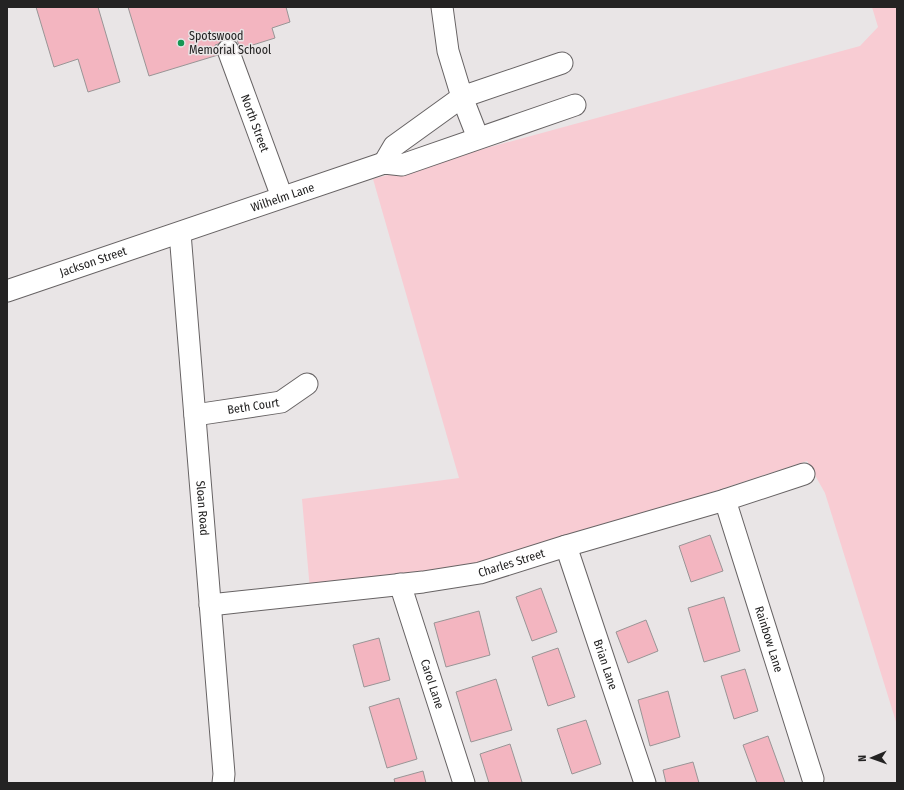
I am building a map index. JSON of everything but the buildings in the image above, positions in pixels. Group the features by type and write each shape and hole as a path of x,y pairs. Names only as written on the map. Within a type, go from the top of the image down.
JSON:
{"street":[{"path":"442,7 448,51 462,97 478,138"},
{"name":"North Street","path":"228,50 282,197"},
{"path":"562,63 462,97 394,146 384,162 402,165 574,105"},
{"name":"Wilhelm Lane","path":"180,233 384,162"},
{"name":"Jackson Street","path":"7,291 180,233"},
{"name":"Sloan Road","path":"180,233 224,774 223,783"},
{"name":"Beth Court","path":"195,415 281,402 307,384"},
{"name":"Charles Street","path":"210,605 423,582 480,573 566,546 725,500 804,474"},
{"name":"Rainbow Lane","path":"725,500 813,779"},
{"name":"Brian Lane","path":"566,546 645,783"},
{"name":"Carol Lane","path":"400,584 464,783"}],"shaded area":[{"path":"872,7 897,7 897,725 825,493 807,461 468,572 310,590 302,499 459,478 373,179 860,46 878,27"}],"place":[{"name":"Spotswood Memorial School","path":"181,43"}]}
